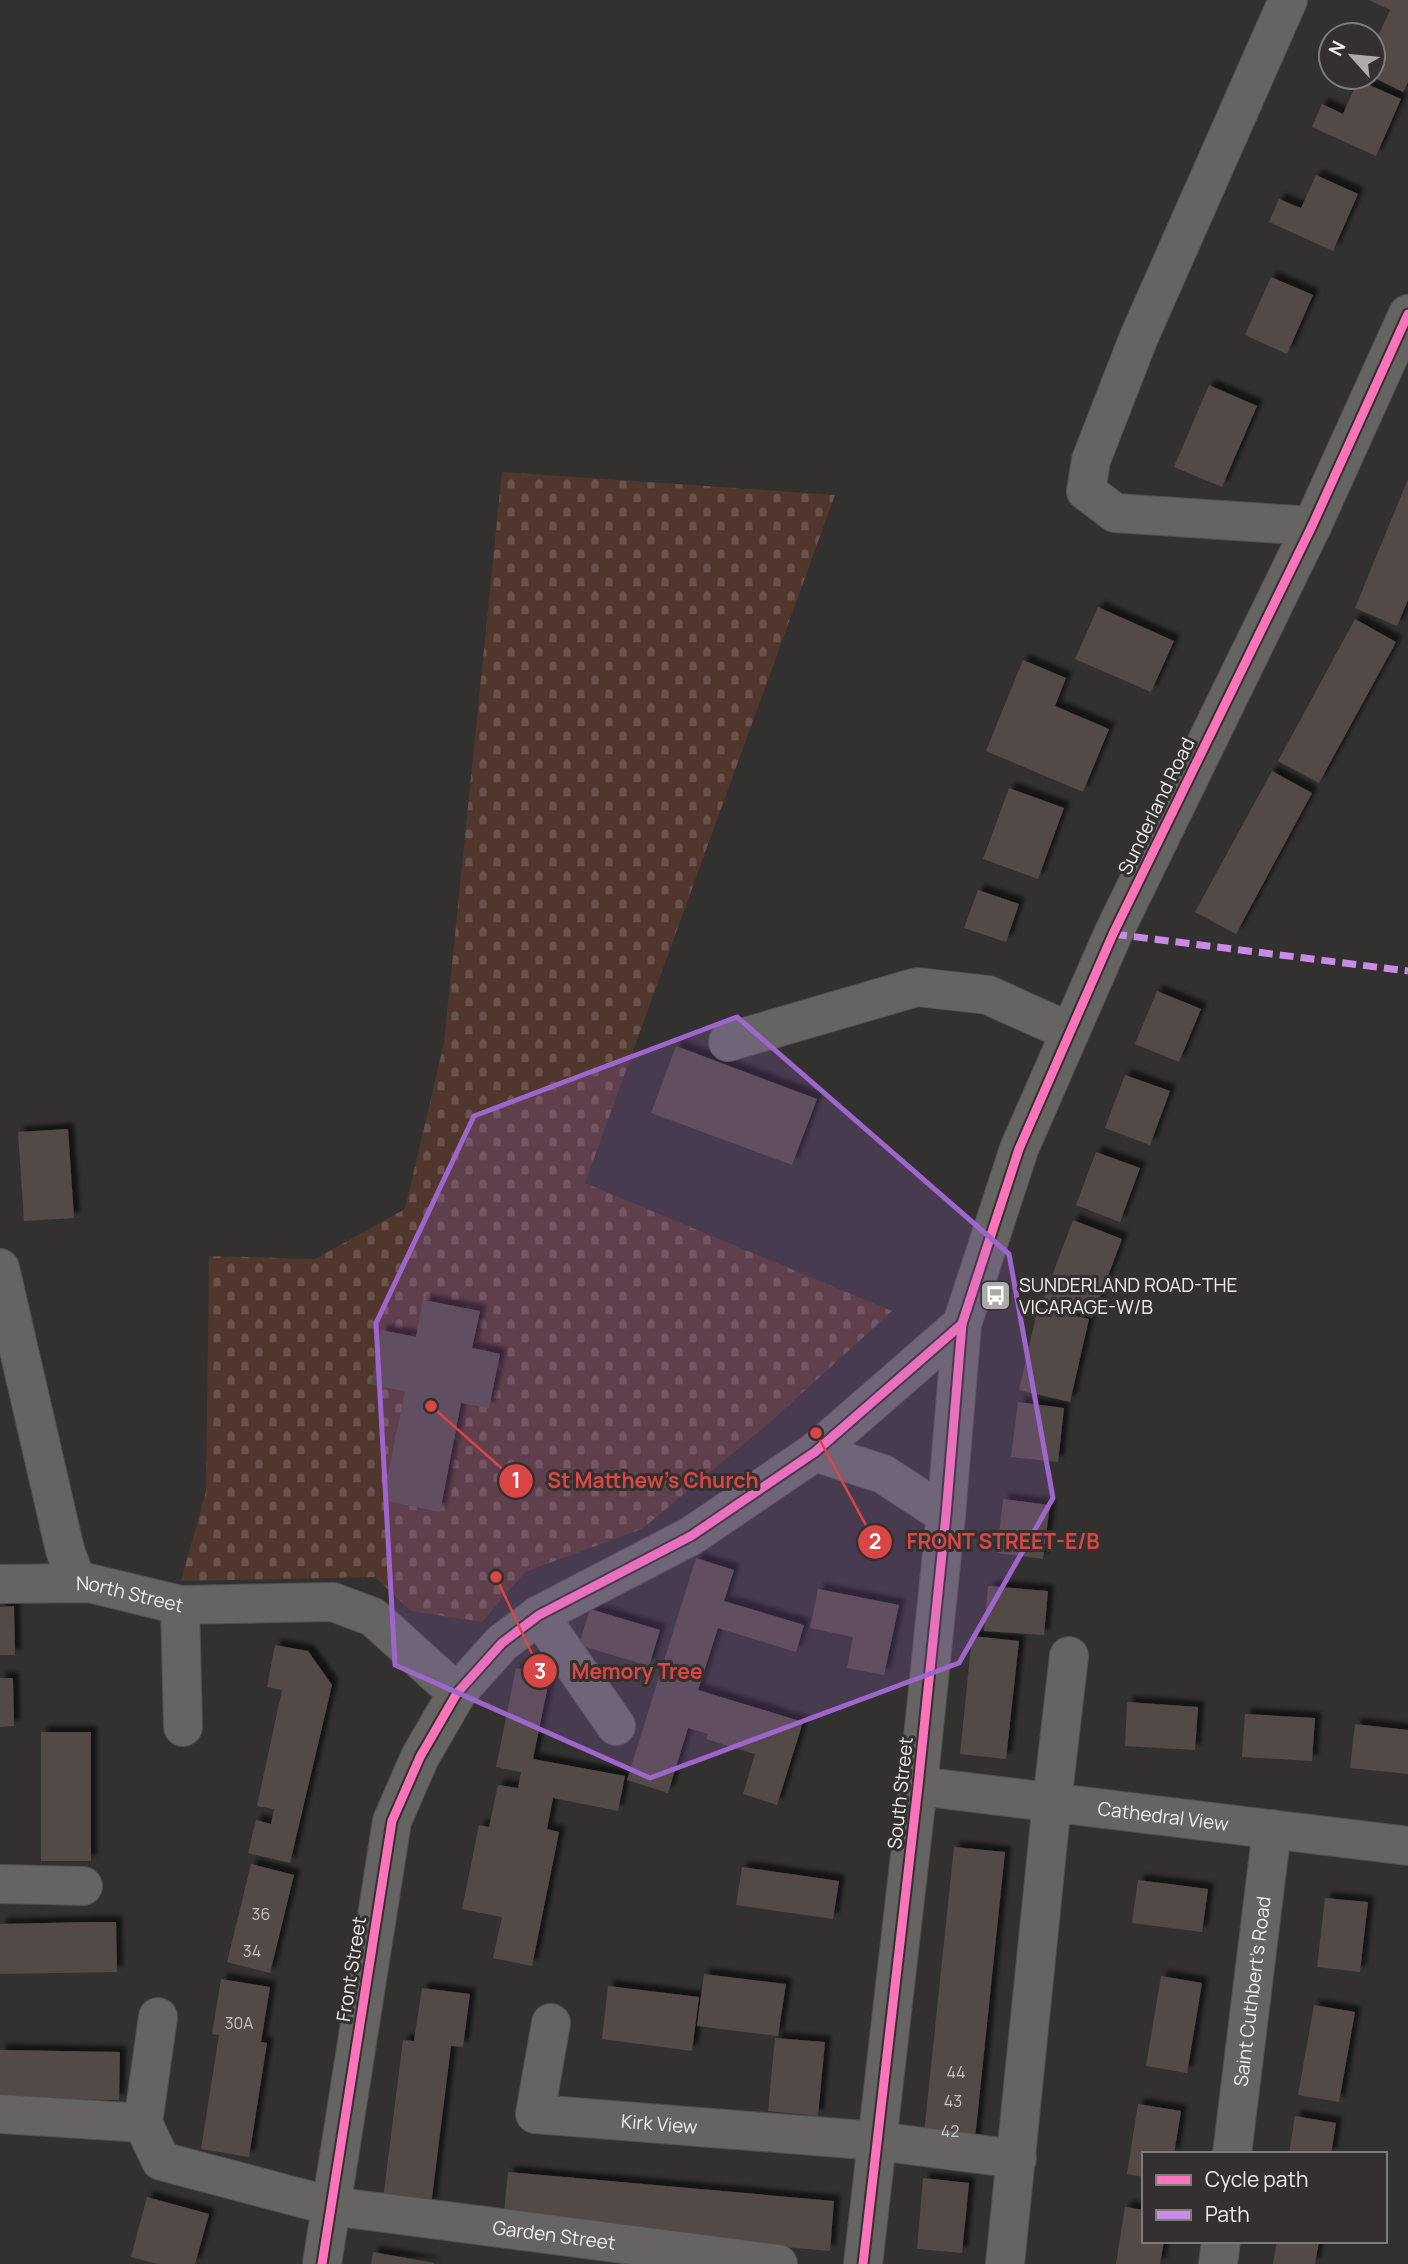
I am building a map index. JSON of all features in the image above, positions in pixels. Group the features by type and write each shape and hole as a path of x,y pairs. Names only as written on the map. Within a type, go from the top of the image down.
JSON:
{"street":[{"path":"1288,0 1139,337 1091,460 1086,491 1115,513 1312,526"},
{"name":"Sunderland Road","path":"962,1324 1019,1150 1113,934 1312,526 1408,314"},
{"path":"728,1042 917,987 988,995 1070,1032"},
{"path":"0,1268 62,1540 77,1583"},
{"name":"Front Street","path":"322,2264 392,1821 420,1757 457,1693 502,1643 539,1615 691,1536 815,1452 962,1324"},
{"name":"South Street","path":"863,2264 918,1786 946,1515 962,1324"},
{"path":"815,1452 883,1474 946,1515"},
{"name":"North Street","path":"0,1584 89,1583 180,1605 183,1727"},
{"path":"180,1605 333,1602 373,1617 457,1693"},
{"path":"539,1615 616,1726"},
{"path":"1005,2264 1069,1656"},
{"name":"Cathedral View","path":"918,1786 1408,1846"},
{"name":"Saint Cuthbert's Road","path":"1232,2152 1272,1829"},
{"path":"0,1884 83,1886"},
{"path":"0,2114 143,2123 158,2017"},
{"name":"Kirk View","path":"551,2023 535,2114 877,2141"},
{"name":"Garden Street","path":"143,2123 161,2161 331,2206 778,2264"},
{"path":"877,2141 1017,2159"},
{"path":"1218,2264 1221,2243"}],"highlighted area":[{"path":"737,1017 1009,1254 1053,1498 959,1663 650,1778 395,1665 376,1323 474,1116"}],"green space":[{"path":"502,472 835,495 585,1183 892,1311 768,1424 642,1529 525,1572 482,1622 411,1611 375,1577 181,1581 206,1491 209,1256 315,1259 405,1209 444,1043"}],"building":[{"path":"1369,0 1408,0 1408,82 1403,92 1387,84 1385,21 1390,10"},
{"path":"1353,91 1383,91 1401,99 1376,156 1312,127 1322,104 1343,114"},
{"path":"1316,175 1358,194 1333,251 1269,222 1279,199 1301,208"},
{"path":"1271,277 1313,295 1287,354 1245,335"},
{"path":"1209,385 1257,406 1222,487 1174,467"},
{"path":"1408,479 1408,600 1397,626 1355,608"},
{"path":"1098,607 1174,641 1151,692 1075,659"},
{"path":"1355,619 1396,642 1319,783 1278,761"},
{"path":"1023,660 1066,678 1055,706 1109,729 1083,792 986,751"},
{"path":"1272,771 1312,793 1236,934 1195,912"},
{"path":"1009,788 1064,808 1038,879 983,859"},
{"path":"978,890 1019,904 1006,942 964,928"},
{"path":"1157,991 1201,1009 1179,1062 1135,1044"},
{"path":"676,1046 817,1099 792,1165 651,1113"},
{"path":"1125,1075 1170,1091 1150,1145 1105,1128"},
{"path":"68,1129 74,1218 24,1221 18,1132"},
{"path":"1096,1152 1140,1168 1120,1222 1076,1205"},
{"path":"1073,1220 1122,1239 1092,1318 1043,1300"},
{"path":"423,1300 480,1311 472,1348 500,1354 489,1408 461,1403 440,1512 383,1500 405,1391 371,1385 381,1330 416,1337"},
{"path":"1038,1307 1089,1319 1070,1402 1019,1390"},
{"path":"1018,1402 1064,1408 1058,1462 1011,1457"},
{"path":"1003,1499 1050,1505 1043,1559 997,1553"},
{"path":"696,1558 734,1570 724,1601 804,1625 796,1652 718,1628 698,1690 803,1722 777,1805 743,1794 755,1754 706,1739 708,1734 688,1728 668,1793 627,1780"},
{"path":"988,1586 1048,1591 1044,1635 984,1631"},
{"path":"818,1589 899,1605 884,1675 847,1668 853,1637 810,1628"},
{"path":"14,1606 15,1655 0,1655 0,1607"},
{"path":"590,1609 660,1630 649,1666 579,1645"},
{"path":"972,1636 1019,1641 1006,1759 960,1754"},
{"path":"275,1645 308,1651 332,1685 290,1863 248,1853 256,1820 271,1824 274,1809 257,1806 282,1690 267,1687"},
{"path":"516,1668 550,1675 533,1759 625,1776 618,1811 553,1798 547,1829 559,1832 532,1966 493,1958 502,1917 462,1909 479,1825 489,1827 498,1785 518,1788 521,1772 496,1767"},
{"path":"0,1678 13,1678 14,1726 0,1727"},
{"path":"1127,1702 1198,1707 1195,1750 1125,1746"},
{"path":"1245,1714 1315,1718 1312,1761 1242,1757"},
{"path":"1355,1724 1408,1730 1408,1774 1350,1768"},
{"path":"41,1732 91,1732 91,1861 41,1861"},
{"path":"954,1847 1005,1852 974,2148 923,2143"},
{"path":"251,1864 294,1875 270,1973 227,1962"},
{"path":"742,1867 839,1881 833,1919 736,1905"},
{"path":"1138,1880 1208,1889 1202,1932 1132,1923"},
{"path":"1325,1898 1368,1902 1360,1972 1317,1967"},
{"path":"116,1922 117,1972 0,1974 0,1924"},
{"path":"704,1974 786,1984 778,2036 697,2026"},
{"path":"1161,1976 1202,1983 1187,2073 1146,2066"},
{"path":"221,1979 270,1987 261,2042 267,2043 249,2157 201,2149 219,2035 212,2034"},
{"path":"608,1986 699,1997 692,2051 602,2039"},
{"path":"422,1988 470,1994 463,2047 451,2046 431,2205 383,2199 403,2040 414,2041"},
{"path":"1314,2005 1355,2012 1339,2102 1298,2095"},
{"path":"775,2038 825,2042 818,2116 768,2111"},
{"path":"0,2050 120,2052 119,2100 0,2099"},
{"path":"1138,2104 1181,2111 1174,2152 1142,2152 1142,2177 1127,2174"},
{"path":"1295,2116 1336,2123 1331,2152 1289,2152"},
{"path":"508,2172 834,2201 830,2251 503,2222"},
{"path":"923,2178 969,2183 962,2253 917,2249"},
{"path":"147,2197 209,2214 195,2264 158,2264 131,2257"},
{"path":"1125,2207 1142,2210 1142,2243 1164,2243 1160,2264 1116,2264"},
{"path":"1277,2243 1319,2243 1315,2264 1273,2264"},
{"path":"373,2252 434,2263 371,2264"}],"marked path":[{"path":"1113,934 1408,971"}],"cycle path":[{"path":"863,2264 918,1786 946,1515 962,1324 1019,1149 1113,934 1312,526 1408,314"},
{"path":"322,2264 392,1821 420,1757 457,1693 502,1643 539,1615 691,1536 815,1452 962,1324"}],"place":[{"name":"SUNDERLAND ROAD-THE VICARAGE-W/B","path":"996,1296"},
{"name":"St Matthew's Church","path":"431,1406"},
{"name":"FRONT STREET-E/B","path":"816,1433"},
{"name":"Memory Tree","path":"496,1577"}]}
